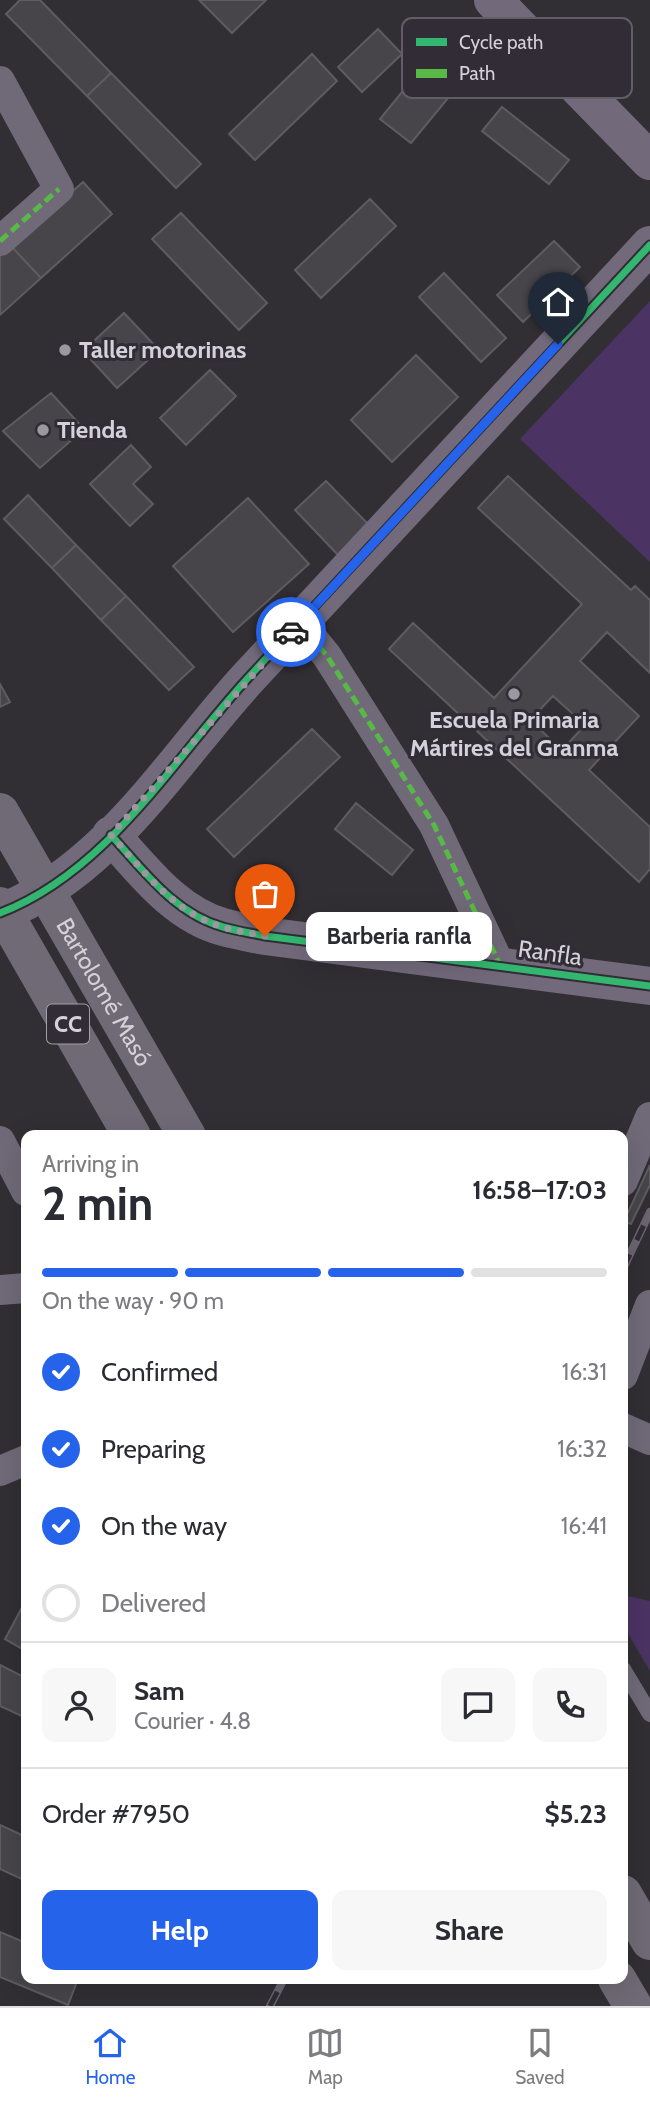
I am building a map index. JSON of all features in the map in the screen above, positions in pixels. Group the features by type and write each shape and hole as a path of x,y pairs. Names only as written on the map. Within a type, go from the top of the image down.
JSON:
{"main road":[{"name":"Bartolomé Masó","path":"0,812 184,1130"},
{"name":"Bartolomé Masó","path":"1,910 129,1130"},
{"path":"628,1903 650,1941"},
{"path":"620,1984 633,2006"}],"street":[{"path":"493,0 511,18"},
{"path":"0,81 59,189 0,241"},
{"path":"589,98 650,161"},
{"path":"1,910 46,889 77,868 111,835 300,622 650,245"},
{"path":"300,622 327,656 434,825 500,965"},
{"name":"Ranfla","path":"111,835 157,885 186,911 221,927 265,936 650,986"},
{"path":"628,1169 650,1118"},
{"path":"0,1142 21,1182"},
{"path":"0,1290 21,1288"},
{"path":"628,1362 650,1305"},
{"path":"628,1430 650,1440"},
{"path":"0,1471 21,1462"}],"lane":[{"path":"628,1677 650,1714"}],"shaded area":[{"path":"650,301 650,562 520,439"},
{"path":"628,1596 650,1601 650,1671 628,1634"}],"building":[{"path":"20,0 40,0 111,73 87,96 6,14"},
{"path":"199,0 266,0 232,33"},
{"path":"378,29 402,54 362,92 338,67"},
{"path":"312,54 337,81 255,160 229,134"},
{"path":"111,73 201,164 176,188 87,96"},
{"path":"402,92 402,98 448,98 411,143 380,119"},
{"path":"502,107 569,160 549,184 482,131"},
{"path":"83,182 112,214 41,278 11,246"},
{"path":"370,199 396,226 321,298 295,270"},
{"path":"181,213 267,303 239,330 152,239"},
{"path":"554,241 580,267 523,322 497,295"},
{"path":"11,246 41,278 0,315 0,256"},
{"path":"444,273 506,338 481,362 419,297"},
{"path":"124,313 159,350 117,388 83,351"},
{"path":"416,355 458,397 392,462 351,420"},
{"path":"210,370 236,396 186,445 160,418"},
{"name":"Tienda","path":"51,393 84,429 40,468 3,431"},
{"path":"131,445 151,467 133,484 153,504 130,526 90,484"},
{"path":"508,476 631,590 635,586 650,600 650,673 607,632 580,661 639,716 589,770 650,827 650,869 639,882 389,649 413,623 494,698 582,604 478,508","holes":["553,696 585,725 562,750 530,720"]},
{"path":"326,481 369,525 338,555 295,510"},
{"path":"28,495 76,545 52,568 4,519"},
{"path":"248,498 309,564 233,632 173,566"},
{"path":"76,545 126,596 101,620 52,568"},
{"path":"126,596 194,667 169,690 101,620"},
{"path":"0,684 10,702 0,707"},
{"path":"312,729 340,757 234,857 207,829"},
{"path":"356,803 413,850 392,875 335,829"},
{"path":"650,1165 650,1185 631,1224 628,1223 628,1212"},
{"path":"21,1609 21,1648 5,1639"},
{"path":"0,1665 21,1676 21,1716 0,1706"},
{"path":"0,1825 21,1835 21,1879 0,1869"},
{"path":"0,1932 21,1941 21,1984 76,1984 68,2005 0,1977"}],"railway":[{"path":"628,1258 650,1212"},
{"path":"270,2006 281,1984"}],"marked path":[{"path":"0,241 59,189"},
{"path":"300,623 327,656 434,825 500,965"}],"cycle path":[{"path":"0,913 38,894 73,871 106,842 165,778 247,679 650,245"},
{"path":"111,835 175,901 206,921 223,927 265,936 650,986"}],"way so far":[{"path":"265,936 221,927 186,911 157,885 111,835 291,632"}],"place":[{"name":"Taller motorinas","path":"65,350"},
{"name":"Tienda","path":"43,430"},
{"name":"Escuela Primaria Mártires del Granma","path":"514,694"},
{"name":"Barberia ranfla","path":"265,936"}],"route":[{"path":"291,632 558,344"}]}
